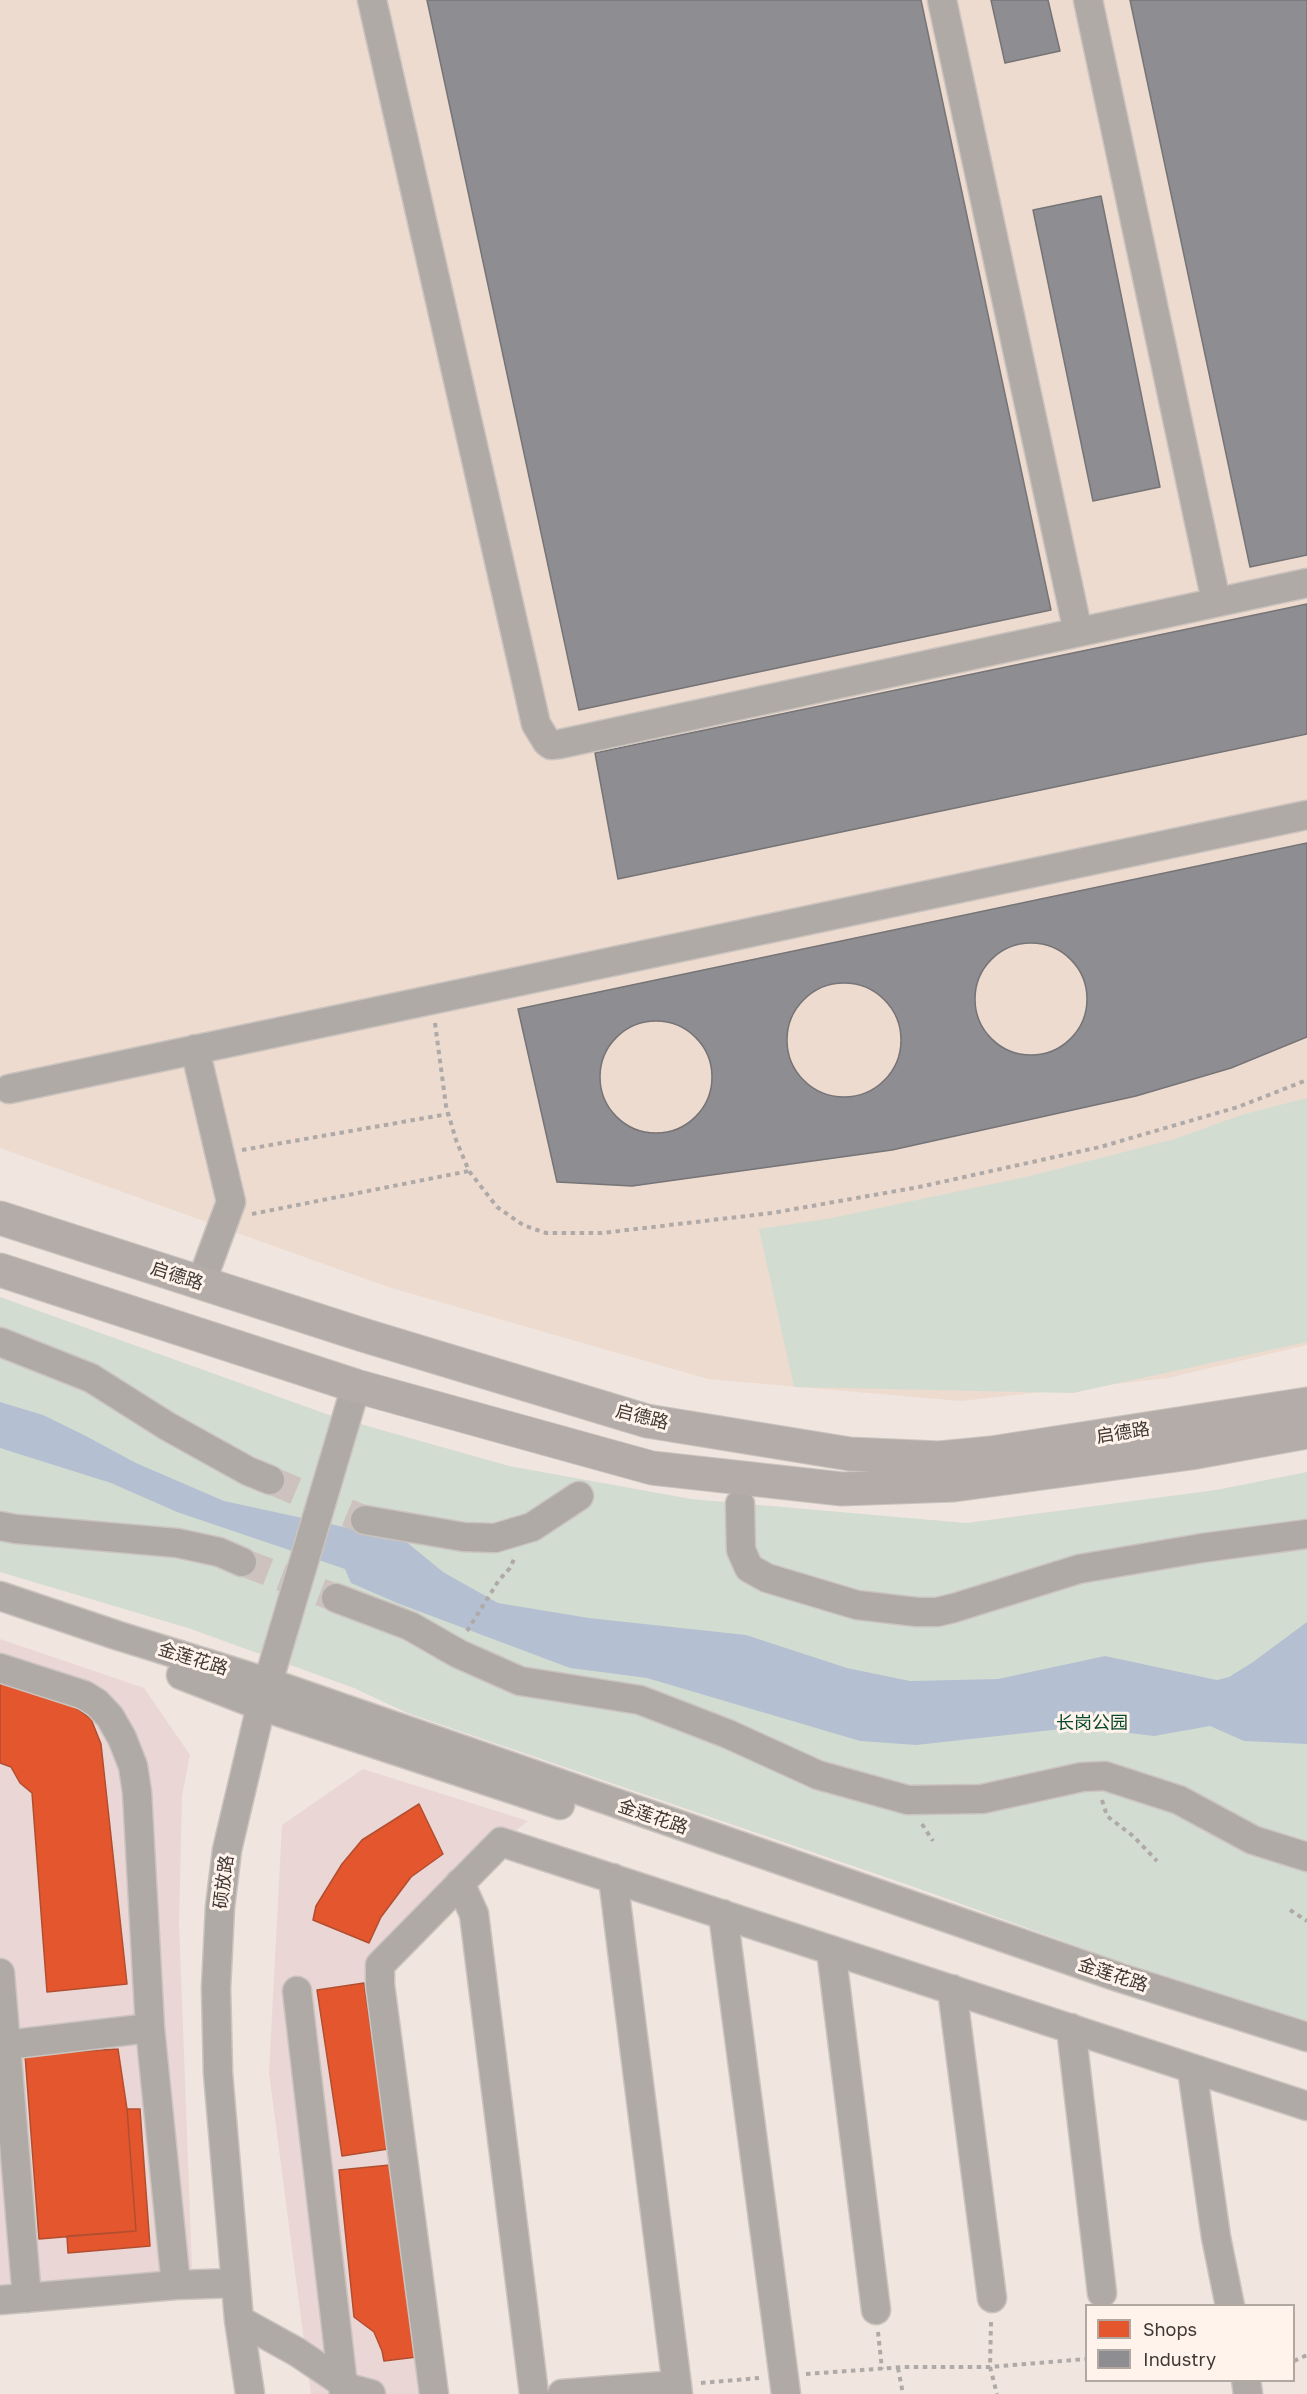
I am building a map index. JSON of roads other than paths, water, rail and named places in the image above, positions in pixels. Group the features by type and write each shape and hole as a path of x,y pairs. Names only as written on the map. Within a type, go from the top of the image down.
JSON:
{"main road":[{"name":"启德路","path":"0,1218 363,1335 647,1421 850,1454 939,1458 991,1453 1307,1404"},
{"name":"启德路","path":"0,1270 357,1386 652,1468 842,1489 954,1485 1191,1453 1307,1432"}],"street":[{"path":"372,0 536,724 551,745 1307,583"},
{"path":"942,0 1078,632"},
{"path":"1089,0 1216,601"},
{"path":"9,1089 1307,815"},
{"path":"195,1049 231,1202 201,1283"},
{"path":"0,1342 91,1378 167,1426 248,1471 270,1480"},
{"name":"硕放路","path":"250,2394 235,2283 218,2073 216,1976 220,1907 227,1850 264,1694 357,1386"},
{"path":"365,1520 478,1539 495,1538 532,1527 579,1496"},
{"path":"740,1503 741,1550 749,1568 767,1578 857,1605 917,1612 954,1608 1095,1566 1307,1534"},
{"path":"0,1526 177,1543 219,1552 242,1562"},
{"name":"金莲花路","path":"0,1596 119,1636 264,1694 1193,2016 1307,2052"},
{"path":"336,1598 410,1626 459,1654 520,1681 648,1702 728,1734 818,1775 908,1800 982,1799 1082,1777 1101,1776 1126,1781 1179,1800 1253,1840 1307,1857"},
{"name":"金莲花路","path":"0,1613 225,1690 264,1694 1118,1977 1307,2037"},
{"path":"0,1668 84,1695 97,1703 110,1717 123,1738 133,1766 137,1792 150,2028 176,2285"},
{"path":"434,2394 380,1985 380,1965 501,1842 1307,2106"},
{"path":"562,2394 678,2390 613,1878"},
{"path":"460,1883 474,1914 534,2394"},
{"path":"723,1914 785,2385"},
{"path":"831,1950 876,2310"},
{"path":"0,1973 6,2045 13,2299 176,2285 235,2283"},
{"path":"952,1989 992,2298"},
{"path":"297,1991 344,2389"},
{"path":"6,2045 150,2028"},
{"path":"1071,2028 1101,2293"},
{"path":"1192,2069 1216,2237 1230,2304"},
{"path":"239,2320 297,2352 344,2389 371,2394"}],"water":[{"path":"0,1402 43,1415 136,1463 224,1501 404,1540 443,1572 498,1603 589,1618 746,1635 847,1668 910,1681 998,1679 1105,1656 1217,1680 1229,1677 1253,1662 1307,1622 1307,1744 1244,1741 1210,1726 1154,1736 1080,1727 916,1745 860,1741 647,1678 570,1668 397,1603 351,1583 345,1569 177,1512 111,1483 0,1448"}],"tunnel":[{"path":"270,1480 365,1520"},
{"path":"242,1562 336,1598"}],"park label":[{"name":"长岗公园","path":"1092,1723"}]}
